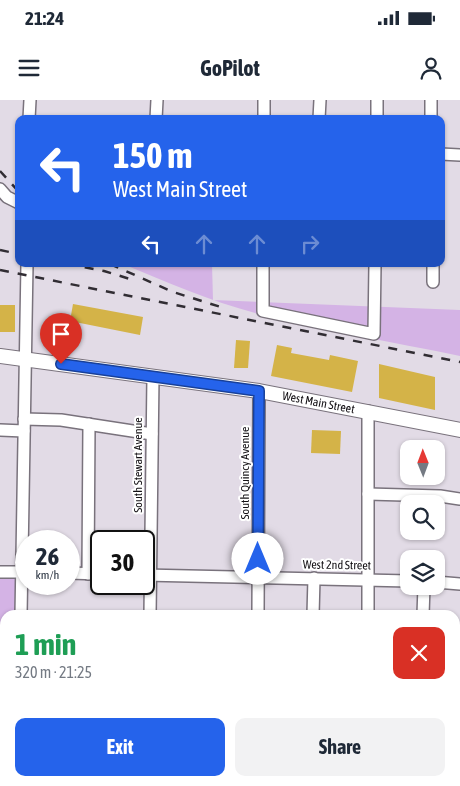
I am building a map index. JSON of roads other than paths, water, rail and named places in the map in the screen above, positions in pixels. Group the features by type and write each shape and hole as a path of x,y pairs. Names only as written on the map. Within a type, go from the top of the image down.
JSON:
{"main road":[{"name":"West Main Street","path":"0,356 259,391 460,430"}],"street":[{"path":"30,100 30,115"},
{"path":"156,100 156,115"},
{"path":"264,100 264,115"},
{"path":"319,115 320,100"},
{"path":"376,115 377,100"},
{"path":"430,115 431,100"},
{"path":"445,154 460,155"},
{"path":"0,189 7,197 15,201"},
{"path":"24,530 27,267"},
{"path":"263,267 263,311 374,334 375,267"},
{"path":"433,267 433,282"},
{"name":"South Stewart Avenue","path":"149,530 153,376"},
{"name":"South Quincy Avenue","path":"258,610 259,391"},
{"path":"368,411 368,610"},
{"path":"0,430 60,420 152,434"},
{"path":"80,574 88,574 89,424"},
{"path":"368,494 440,496 460,499"},
{"path":"0,572 15,572"},
{"name":"West 2nd Street","path":"155,575 400,581"},
{"path":"313,610 314,578"},
{"path":"445,583 460,584"},
{"path":"21,610 22,595"},
{"name":"South Stewart Avenue","path":"148,595 150,610"},
{"path":"424,595 424,610"}],"railway":[{"path":"0,171 15,188"},
{"path":"0,250 15,253"},
{"path":"83,267 130,279"},
{"path":"117,267 173,292 224,308"},
{"path":"0,270 460,362"}]}
